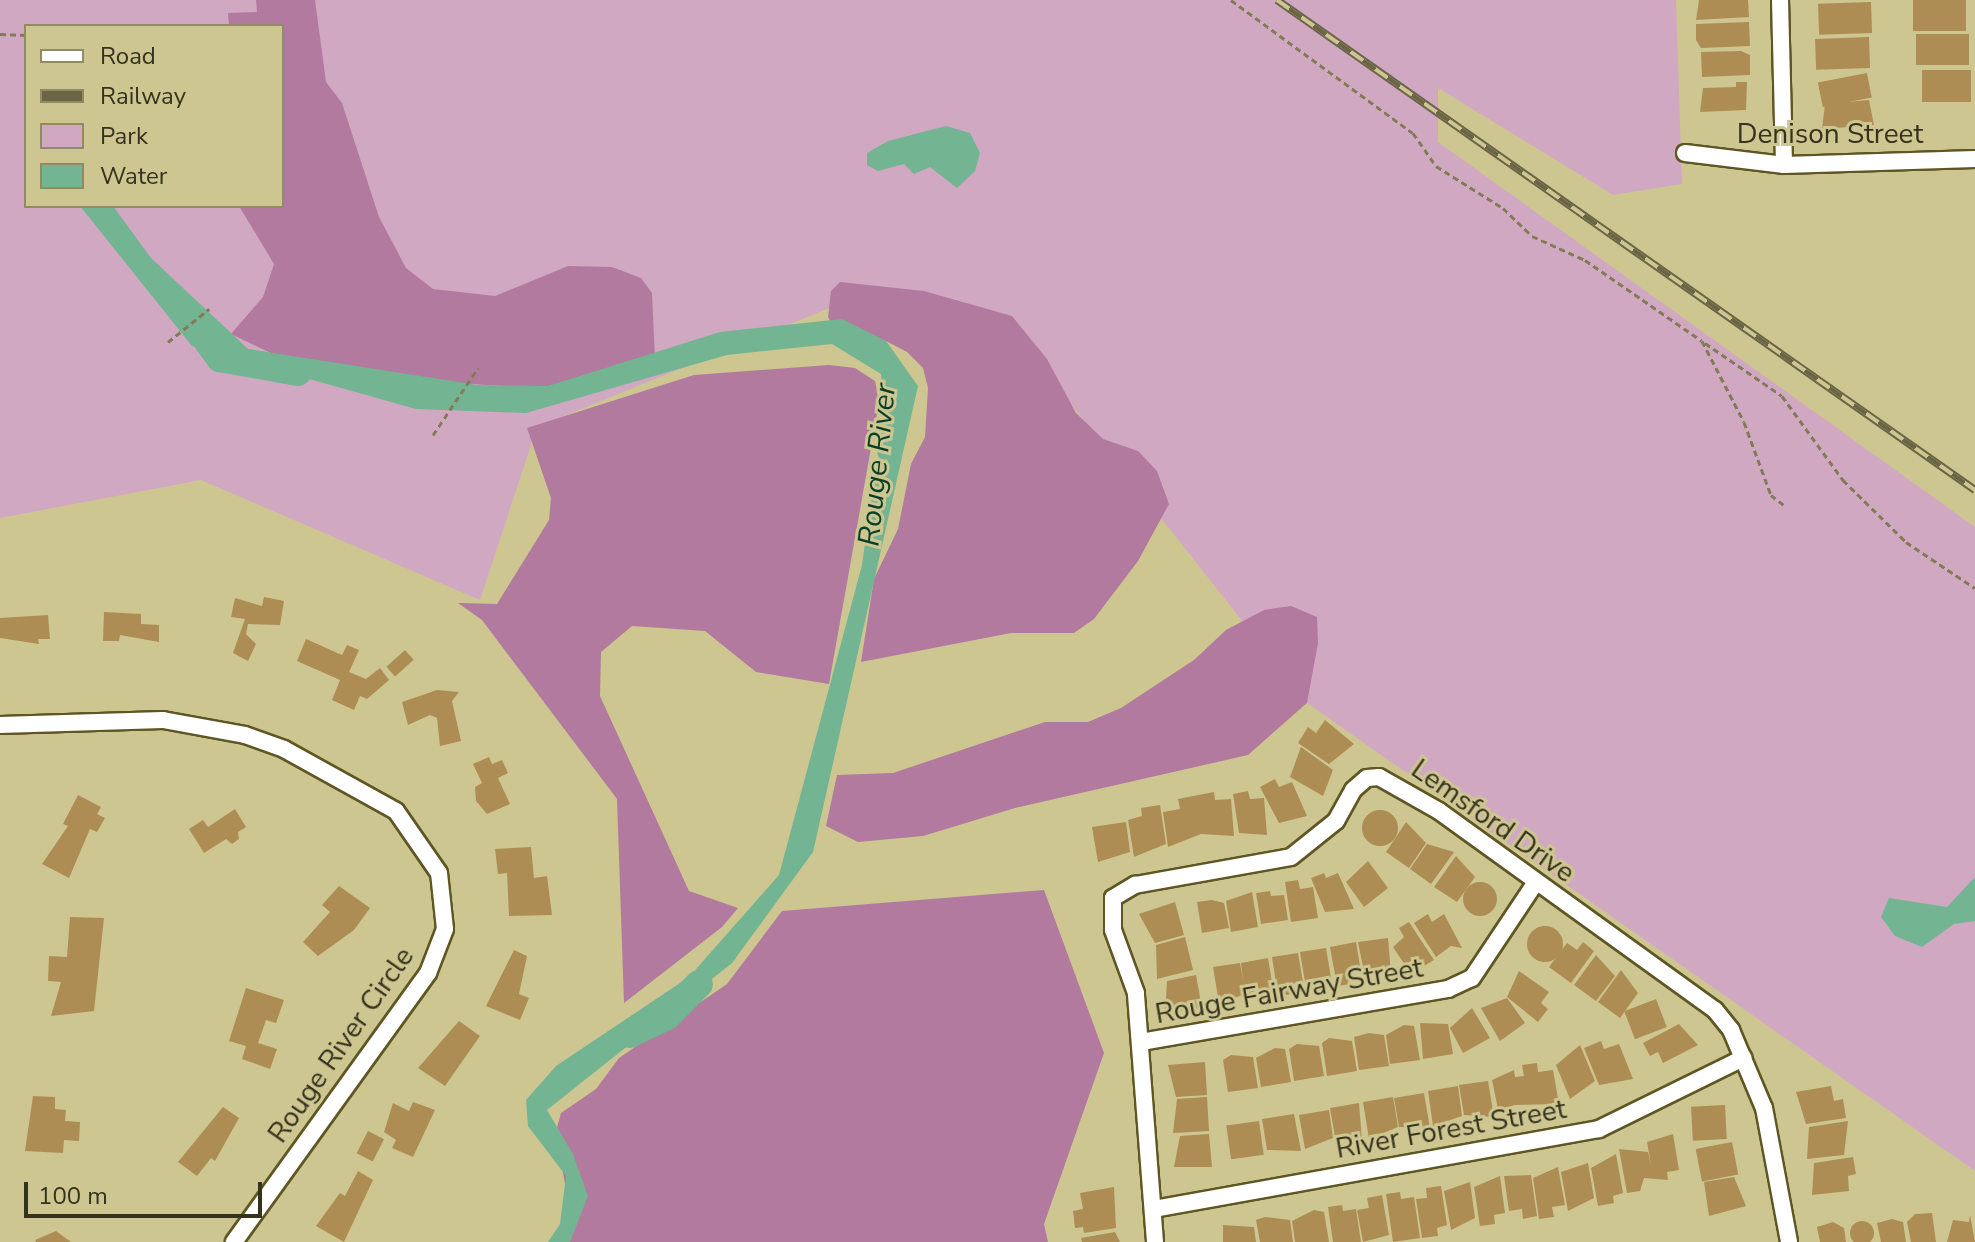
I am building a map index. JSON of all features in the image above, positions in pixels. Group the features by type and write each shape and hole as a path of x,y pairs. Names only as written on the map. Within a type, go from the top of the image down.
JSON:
{"street":[{"path":"1780,0 1784,165"},
{"name":"Denison Street","path":"1685,153 1784,165 1975,159"},
{"name":"Rouge River Circle","path":"0,725 163,720 245,735 284,749 396,811 439,873 445,929 428,973 234,1242"},
{"name":"Lemsford Drive","path":"1155,1242 1136,993 1113,930 1113,898 1135,885 1291,857 1324,833 1367,778 1397,783 1686,984 1731,1030 1764,1108 1789,1242"},
{"name":"Rouge Fairway Street","path":"1141,1042 1448,989 1472,978 1536,882"},
{"name":"River Forest Street","path":"1154,1209 1599,1129 1743,1058"}],"path":[{"path":"1231,0 1413,133 1436,166 1503,208 1532,236 1585,260 1782,396 1843,480 1906,542 1975,588"},
{"path":"0,36 24,35"},
{"path":"168,342 209,309"},
{"path":"1702,341 1744,422 1771,495 1785,506"},
{"path":"433,435 478,368"}],"green space":[{"path":"0,0 1676,0 1682,184 1613,195 1438,88 1438,142 1975,527 1975,1171 1307,703 1034,357 869,292 537,427 480,600 201,480 0,518"}],"shaded area":[{"path":"256,0 315,0 326,82 342,103 379,217 406,268 433,289 495,296 568,266 612,267 641,278 652,293 655,360 550,389 425,381 275,355 231,334 263,297 274,264 240,208 284,208 284,24 229,24 228,13 257,12"},
{"path":"840,282 924,291 1012,316 1047,359 1076,413 1103,439 1138,451 1157,471 1169,504 1138,561 1094,619 1074,633 1011,633 861,662 874,579 898,529 911,464 925,437 928,388 923,368 907,352 886,341 838,336 828,317 831,291"},
{"path":"829,365 855,368 875,381 879,403 829,684 756,672 705,631 632,626 601,652 600,696 689,891 738,908 722,927 624,1003 617,799 482,620 458,603 497,604 549,520 551,498 527,428 694,375"},
{"path":"1291,606 1317,617 1318,643 1307,703 1248,755 1015,808 923,836 858,842 826,826 837,775 893,773 1045,722 1088,722 1121,708 1194,660 1226,630 1264,610"},
{"path":"1044,890 1104,1053 1044,1224 1048,1242 566,1242 570,1214 556,1131 561,1113 596,1089 619,1058 727,984 782,911"}],"water":[{"path":"946,126 970,133 980,153 975,171 957,188 930,167 914,174 904,164 878,171 867,165 867,153 888,141"},
{"path":"82,208 114,208 151,258 248,349 478,385 548,386 720,332 842,319 886,341 918,386 813,852 732,963 547,1110 573,1154 588,1196 570,1242 548,1242 560,1224 566,1176 528,1126 526,1100 556,1066 689,977 779,875 862,565 884,405 881,374 832,344 727,355 526,413 416,409 192,346"},
{"path":"1975,877 1975,921 1954,924 1922,947 1895,936 1881,917 1889,898 1947,907"}],"building":[{"path":"1699,0 1748,0 1749,17 1696,20"},
{"path":"1913,0 1966,0 1966,31 1913,31"},
{"path":"1871,2 1872,33 1819,35 1818,4"},
{"path":"1749,22 1750,46 1701,48 1696,40 1696,24"},
{"path":"1916,34 1969,34 1969,65 1916,65"},
{"path":"1869,37 1870,68 1816,70 1815,39"},
{"path":"1741,51 1750,55 1750,75 1702,77 1701,52"},
{"path":"1922,70 1971,70 1971,102 1922,102"},
{"path":"1867,73 1872,98 1823,107 1818,83"},
{"path":"1736,82 1747,82 1746,110 1700,112 1703,88 1736,87"},
{"path":"1869,100 1874,125 1822,129 1825,104"},
{"path":"264,597 284,601 280,625 248,624 246,634 256,644 248,661 233,653 245,619 231,617 235,598 262,606"},
{"path":"104,612 141,614 141,624 159,625 159,642 120,635 119,641 103,641"},
{"path":"48,615 50,639 38,639 39,644 0,638 0,618"},
{"path":"306,639 342,655 347,645 359,650 349,672 366,679 380,668 389,680 367,699 360,696 354,710 332,700 340,680 297,661"},
{"path":"405,650 414,660 395,676 386,667"},
{"path":"437,690 459,692 452,701 461,741 440,746 437,718 430,715 408,725 402,702"},
{"path":"1325,720 1354,744 1329,764 1298,743 1308,727 1316,733"},
{"path":"1301,747 1333,770 1323,796 1290,777"},
{"path":"489,757 492,764 502,760 508,773 498,778 510,804 487,814 476,801 475,787 482,783 473,764"},
{"path":"1275,779 1279,787 1292,782 1307,816 1279,823 1260,787"},
{"path":"1248,791 1250,799 1264,798 1267,835 1239,833 1233,794"},
{"path":"1214,792 1215,800 1231,799 1234,836 1201,834 1168,847 1163,812 1180,809 1178,799"},
{"path":"78,795 101,807 97,814 105,818 97,832 90,829 69,878 42,864 68,826 63,824"},
{"path":"1160,805 1166,844 1134,857 1128,820 1142,816 1141,808"},
{"path":"235,809 246,827 238,832 239,839 232,844 226,839 204,853 189,829 203,820 208,827"},
{"path":"1380,810 1392,816 1398,828 1392,840 1380,846 1368,840 1362,828 1368,816"},
{"path":"1126,822 1130,852 1098,862 1092,827"},
{"path":"1406,822 1426,843 1409,868 1386,852"},
{"path":"1427,844 1454,852 1431,884 1410,869"},
{"path":"531,847 534,878 547,876 552,915 509,916 507,873 498,874 495,849"},
{"path":"1456,856 1475,877 1457,902 1434,887"},
{"path":"1368,861 1388,888 1364,907 1346,882"},
{"path":"1324,873 1326,878 1338,873 1354,909 1325,912 1311,878"},
{"path":"1298,880 1300,889 1313,887 1318,918 1291,922 1285,882"},
{"path":"1480,882 1492,887 1497,899 1492,911 1480,916 1468,911 1463,899 1468,887"},
{"path":"339,886 370,908 354,930 318,956 303,942 330,912 322,905"},
{"path":"1270,891 1271,896 1284,895 1288,920 1261,924 1256,893"},
{"path":"1252,892 1258,927 1231,932 1226,901"},
{"path":"1212,900 1224,903 1229,928 1202,933 1197,902"},
{"path":"1175,902 1184,935 1155,943 1139,914"},
{"path":"1428,914 1432,922 1444,914 1462,948 1451,946 1436,957 1414,923"},
{"path":"70,917 104,918 94,1011 51,1016 61,982 48,981 49,956 67,957"},
{"path":"1409,922 1434,960 1422,967 1418,961 1407,968 1393,947 1404,937 1399,928"},
{"path":"1545,926 1557,932 1563,944 1557,956 1545,962 1533,956 1527,944 1533,932"},
{"path":"1185,937 1193,970 1157,979 1156,945"},
{"path":"1388,938 1391,974 1364,972 1358,942"},
{"path":"1356,942 1361,972 1349,974 1351,984 1337,986 1330,947"},
{"path":"1583,942 1594,951 1571,983 1549,967 1567,943 1577,950"},
{"path":"1326,948 1332,984 1305,982 1300,952"},
{"path":"514,950 527,956 519,994 529,998 520,1020 486,1006"},
{"path":"1298,953 1303,982 1290,984 1292,994 1278,996 1272,957"},
{"path":"1596,955 1615,976 1596,1001 1574,985"},
{"path":"1268,958 1274,994 1259,997 1258,990 1219,1003 1213,967 1240,963 1243,980 1241,963"},
{"path":"1621,970 1638,993 1620,1018 1598,1002"},
{"path":"1519,971 1549,992 1541,1003 1548,1009 1538,1022 1507,997"},
{"path":"1196,975 1202,1008 1165,1012 1167,981"},
{"path":"246,988 284,1000 276,1023 266,1020 258,1043 277,1049 270,1069 242,1059 246,1046 229,1041"},
{"path":"1507,998 1525,1023 1500,1041 1481,1008"},
{"path":"1656,999 1667,1027 1635,1039 1624,1011"},
{"path":"1472,1008 1490,1038 1463,1053 1450,1028"},
{"path":"459,1021 480,1036 445,1086 418,1068"},
{"path":"1420,1023 1448,1024 1453,1054 1423,1059"},
{"path":"1679,1024 1698,1045 1663,1063 1658,1052 1650,1056 1643,1043"},
{"path":"1404,1025 1414,1026 1420,1060 1390,1064 1386,1035"},
{"path":"1369,1033 1384,1035 1389,1066 1359,1070 1354,1037"},
{"path":"1329,1038 1352,1041 1357,1071 1327,1076 1322,1043"},
{"path":"1601,1041 1604,1049 1619,1044 1633,1079 1599,1085 1584,1048"},
{"path":"1297,1044 1319,1046 1324,1076 1294,1081 1289,1049"},
{"path":"1580,1045 1595,1081 1570,1099 1556,1065"},
{"path":"1275,1048 1285,1049 1291,1082 1261,1087 1256,1058"},
{"path":"1231,1055 1253,1057 1258,1088 1228,1092 1223,1060"},
{"path":"1205,1062 1207,1095 1176,1097 1168,1065"},
{"path":"1537,1063 1538,1072 1553,1070 1559,1104 1514,1105 1499,1114 1492,1080 1514,1070 1515,1077 1524,1076 1522,1065"},
{"path":"1488,1081 1494,1117 1464,1115 1459,1085"},
{"path":"1458,1086 1462,1116 1433,1126 1428,1091"},
{"path":"1831,1086 1834,1101 1843,1099 1846,1118 1806,1124 1796,1092"},
{"path":"1424,1093 1430,1128 1399,1127 1394,1098"},
{"path":"33,1096 55,1097 55,1109 66,1110 65,1121 80,1122 79,1141 64,1140 63,1153 25,1151"},
{"path":"1207,1097 1209,1131 1173,1133 1177,1099"},
{"path":"1393,1097 1398,1127 1369,1139 1363,1102"},
{"path":"413,1102 435,1110 413,1157 392,1148 396,1140 384,1132 393,1103 409,1111"},
{"path":"1359,1103 1362,1141 1335,1137 1330,1108"},
{"path":"1725,1105 1727,1139 1693,1141 1691,1107"},
{"path":"223,1107 239,1118 215,1161 211,1158 197,1176 178,1162"},
{"path":"1329,1110 1333,1138 1305,1149 1299,1115"},
{"path":"1294,1114 1301,1151 1267,1150 1262,1119"},
{"path":"1259,1121 1264,1155 1231,1159 1226,1126"},
{"path":"1848,1121 1844,1155 1807,1159 1809,1127"},
{"path":"368,1131 384,1139 373,1161 357,1153"},
{"path":"1209,1134 1212,1167 1174,1167 1180,1136"},
{"path":"1673,1134 1679,1170 1667,1172 1668,1180 1644,1178 1640,1191 1627,1193 1619,1149 1648,1152 1651,1165 1647,1142"},
{"path":"1732,1142 1738,1174 1702,1181 1696,1149"},
{"path":"1616,1154 1623,1193 1613,1196 1614,1203 1598,1206 1591,1168"},
{"path":"1853,1157 1856,1174 1848,1176 1849,1191 1812,1195 1814,1163"},
{"path":"1588,1163 1594,1198 1568,1211 1561,1172"},
{"path":"1558,1167 1565,1205 1552,1207 1554,1217 1539,1219 1533,1178"},
{"path":"358,1171 373,1180 344,1242 316,1226 340,1193 345,1196"},
{"path":"1531,1175 1537,1216 1523,1219 1522,1209 1509,1211 1504,1176"},
{"path":"1500,1176 1505,1213 1494,1215 1495,1224 1480,1226 1474,1187"},
{"path":"1734,1177 1746,1206 1709,1216 1704,1182"},
{"path":"1470,1182 1475,1218 1451,1230 1444,1191"},
{"path":"1441,1186 1447,1225 1437,1228 1438,1236 1422,1238 1416,1199 1427,1198 1426,1188"},
{"path":"1114,1187 1116,1228 1084,1233 1083,1227 1075,1228 1073,1211 1083,1209 1080,1193"},
{"path":"1400,1192 1401,1199 1414,1197 1420,1238 1393,1242 1386,1194"},
{"path":"1382,1195 1389,1235 1363,1242 1357,1210 1369,1208 1367,1198"},
{"path":"1342,1205 1343,1211 1356,1209 1361,1242 1333,1242 1328,1207"},
{"path":"1314,1210 1324,1212 1329,1242 1295,1242 1292,1221"},
{"path":"1932,1213 1936,1242 1911,1242 1907,1222 1915,1214"},
{"path":"1970,1215 1975,1242 1947,1242 1953,1220 1969,1222"},
{"path":"1265,1217 1290,1220 1293,1242 1260,1242 1256,1220"},
{"path":"1892,1219 1903,1222 1906,1242 1881,1242 1877,1223"},
{"path":"1833,1222 1844,1228 1846,1242 1820,1242 1817,1227"},
{"path":"1858,1222 1866,1222 1873,1229 1873,1237 1867,1243 1857,1243 1851,1237 1851,1229"},
{"path":"1223,1225 1254,1227 1256,1242 1223,1242"},
{"path":"56,1231 71,1242 35,1240"},
{"path":"1115,1232 1120,1242 1082,1242 1081,1238"}],"waterway":[{"name":"Rouge River","path":"194,323 220,358 298,372"},
{"name":"Rouge River","path":"630,1034 667,1016 699,984"}],"railway":[{"path":"1277,0 1975,490"}]}
